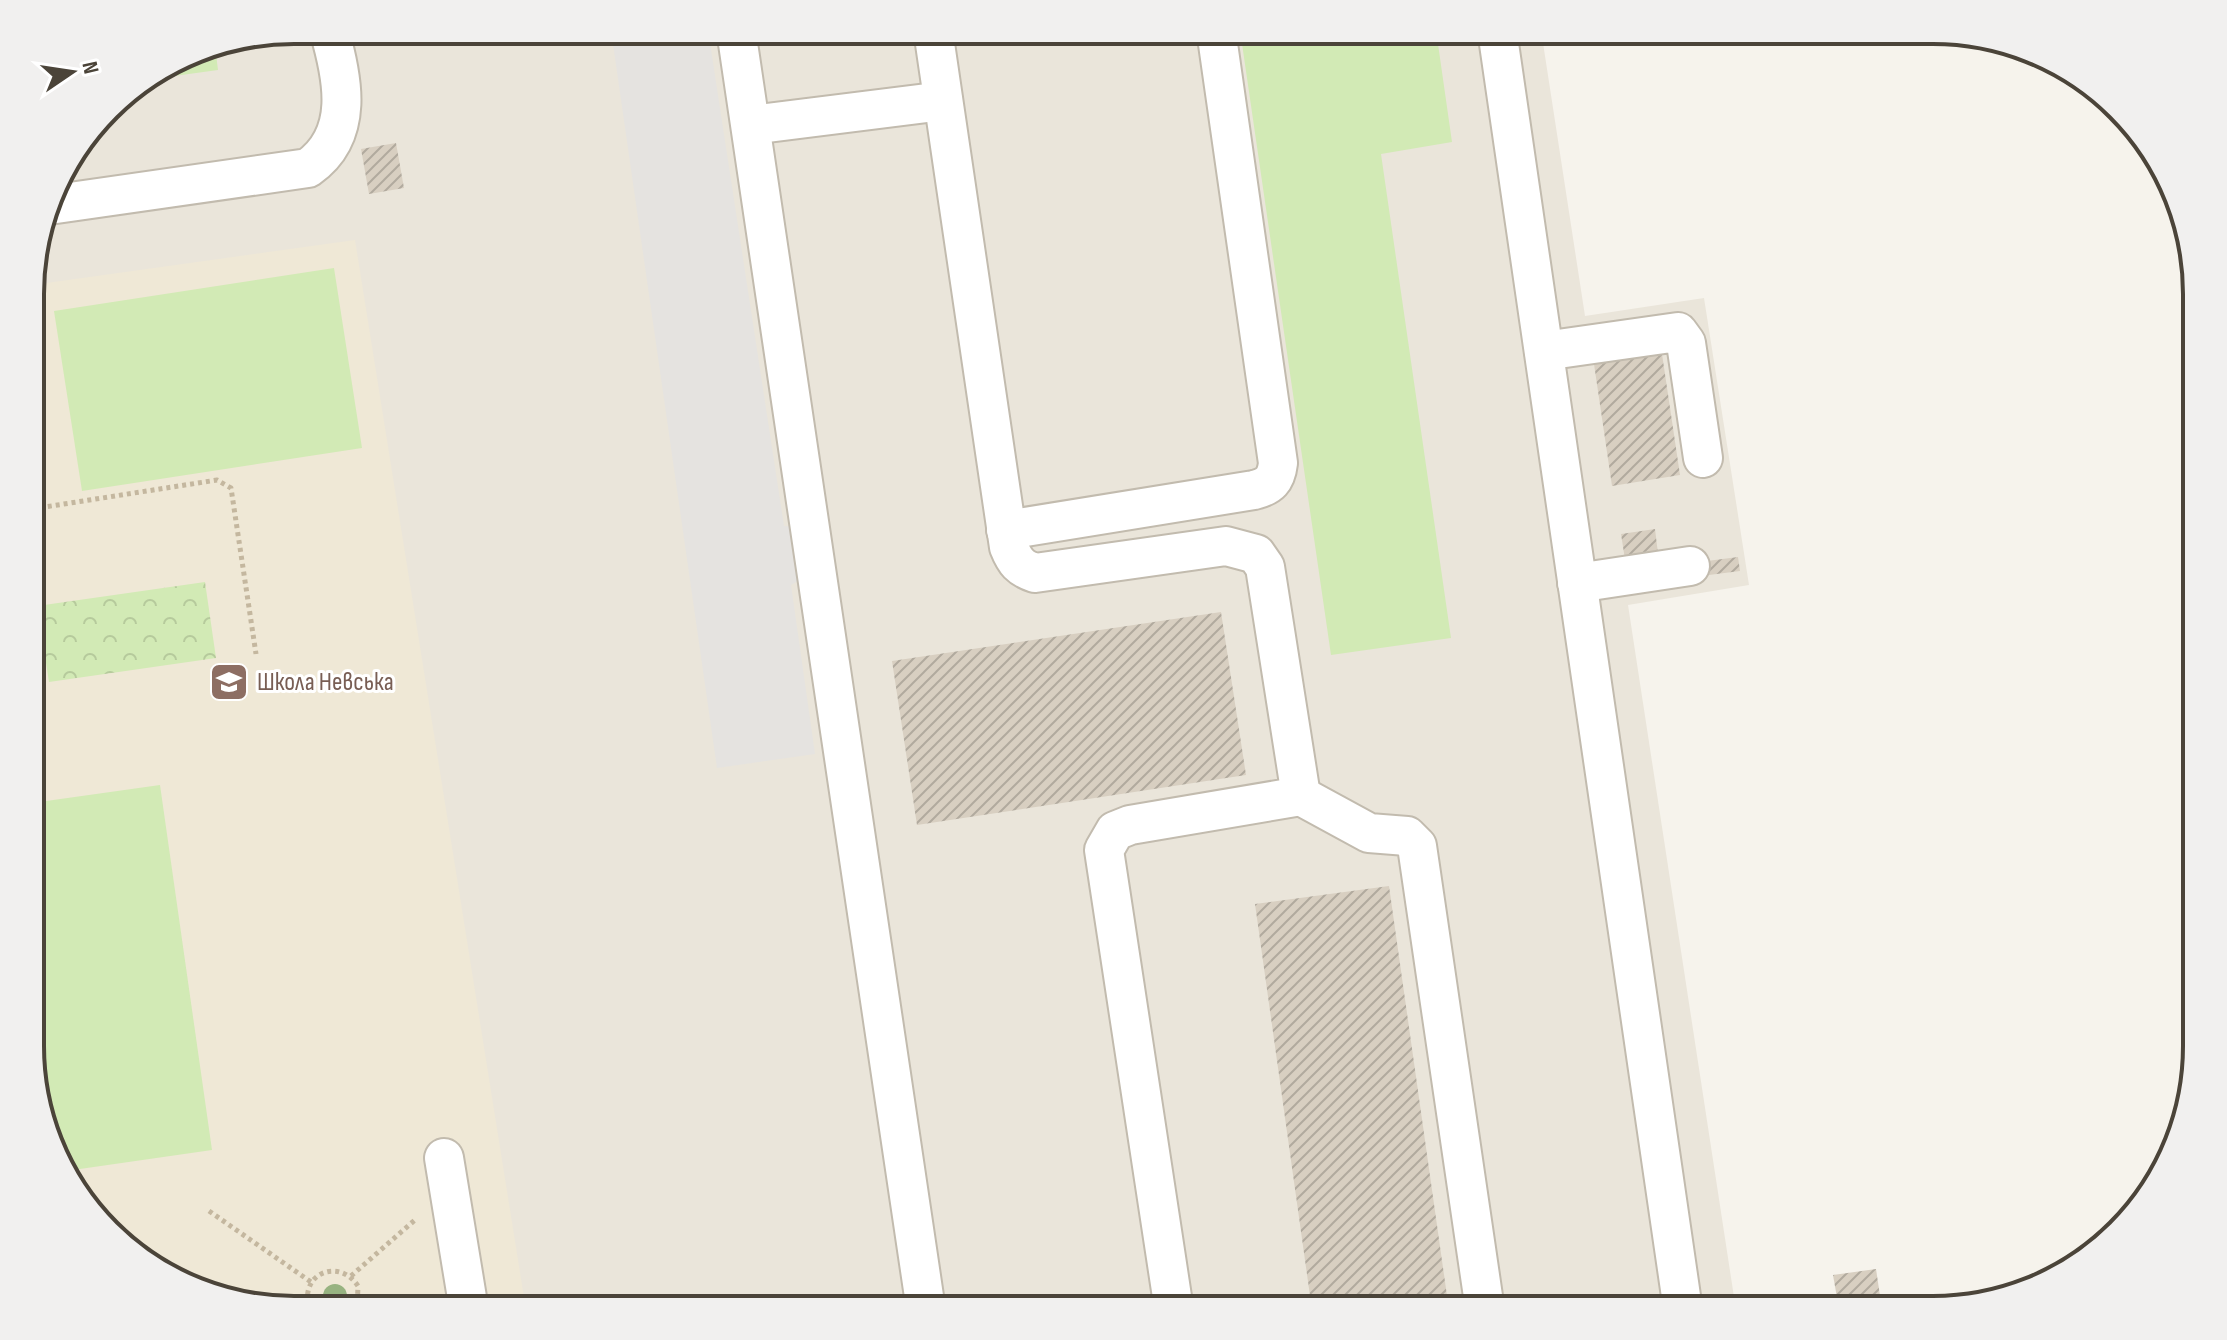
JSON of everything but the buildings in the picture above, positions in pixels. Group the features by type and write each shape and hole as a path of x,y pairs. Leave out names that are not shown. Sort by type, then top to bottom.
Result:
{"lane":[{"path":"61,203 308,168 323,158 337,134 344,103 332,44"},
{"path":"738,44 924,1296"},
{"path":"935,44 1006,530 1014,561 1022,569 1035,573 1226,546 1256,554 1265,567 1301,796"},
{"path":"1006,530 1254,490 1266,487 1276,477 1278,463 1218,44"},
{"path":"1499,44 1681,1295"},
{"path":"751,125 943,101"},
{"path":"1544,351 1678,332 1686,343 1703,458"},
{"path":"1577,583 1690,566"},
{"path":"1172,1295 1104,850 1115,831 1130,825 1301,796 1352,826 1383,837 1407,836 1417,846 1483,1295"},
{"path":"447,1174 467,1296"}],"path":[{"path":"44,507 217,480 231,488 256,654"},
{"path":"351,1276 447,1174"},
{"path":"209,1211 311,1282"},
{"path":"306,1296 311,1282 329,1270 351,1276 361,1296"}],"shaded area":[{"path":"294,44 1543,44 1585,316 1704,298 1749,585 1628,605 1734,1295 262,1294 199,1277 155,1254 129,1234 86,1185 57,1126 46,1078 44,1046 46,262 63,199 86,155 106,129 155,86 214,57 262,46"},
{"path":"613,44 710,44 784,526 797,527 801,579 791,585 815,754 717,768"},
{"name":"Школа Невська","path":"355,240 524,1296 294,1296 262,1294 230,1287 199,1277 169,1262 129,1234 86,1185 70,1156 57,1126 49,1094 44,1046 45,283"}],"green space":[{"path":"1242,44 1438,44 1452,142 1381,154 1451,638 1331,655"},
{"path":"216,56 218,70 173,76"},
{"path":"334,268 362,448 82,491 54,311"},
{"path":"205,582 216,658 49,682 44,650 44,605"},
{"path":"160,785 212,1150 77,1169 70,1156 57,1126 46,1078 44,801"}],"place":[{"name":"Школа Невська","path":"229,682"}]}
